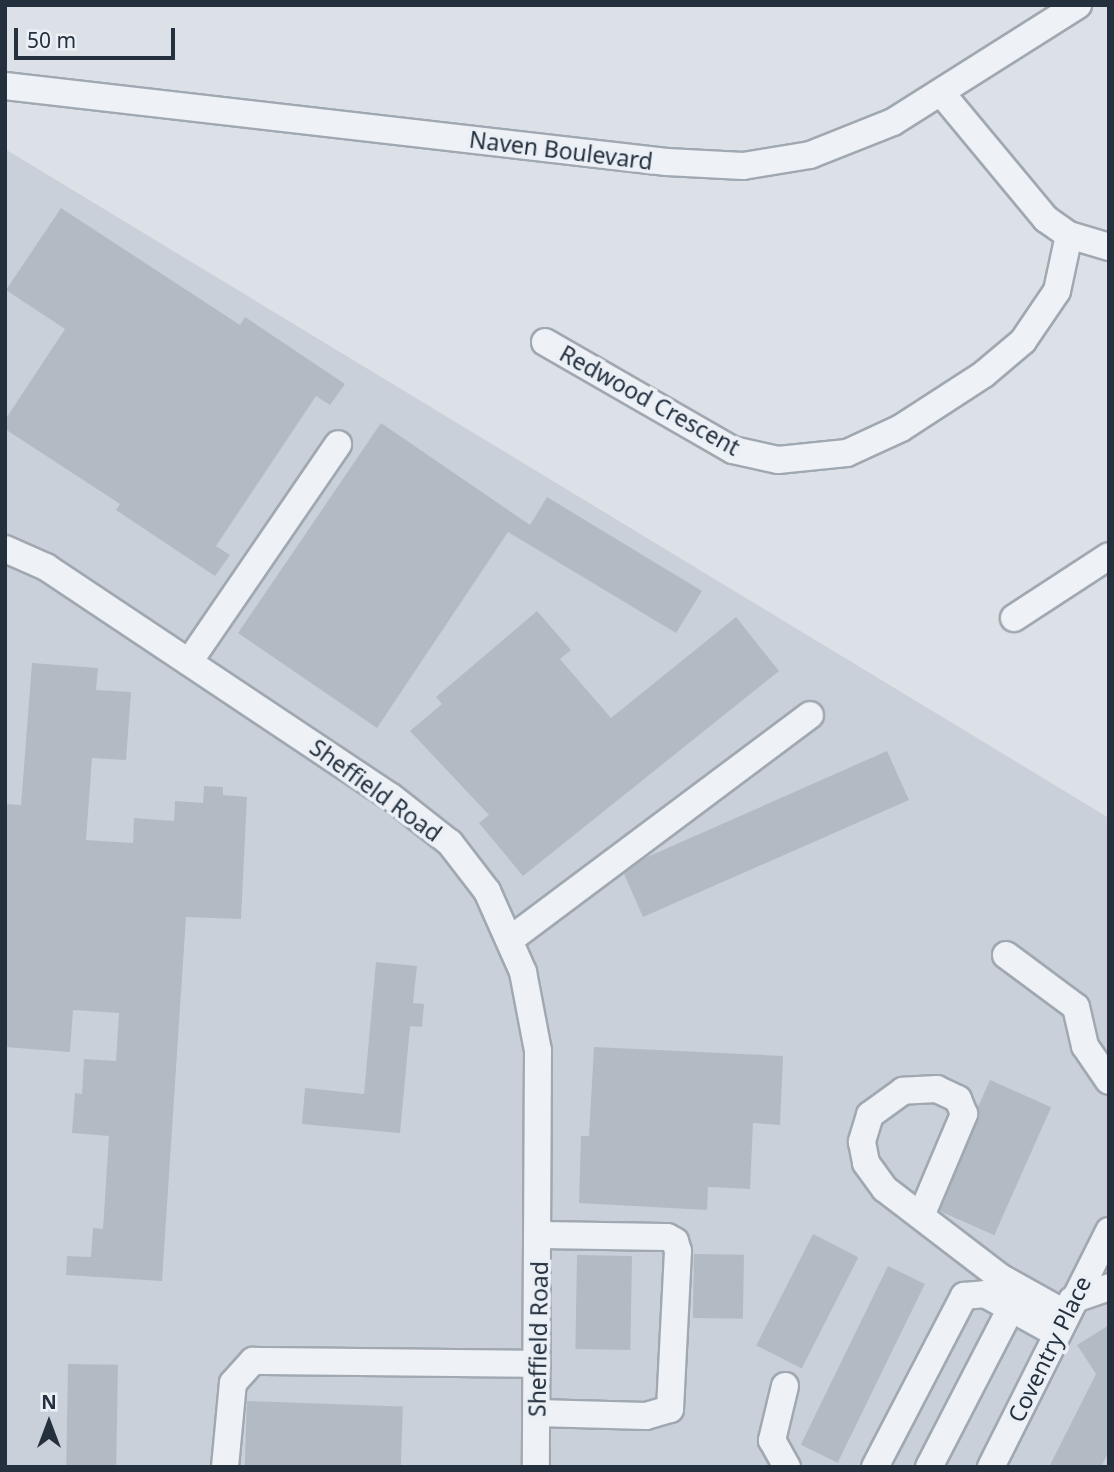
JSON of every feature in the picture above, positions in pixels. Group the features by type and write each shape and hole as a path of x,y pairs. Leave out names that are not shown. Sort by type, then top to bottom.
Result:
{"street":[{"name":"Naven Boulevard","path":"5,86 702,166 776,163 810,155 893,122 943,95 1079,5"},
{"path":"943,95 1023,196 1069,235 1109,247"},
{"name":"Redwood Crescent","path":"545,342 733,450 778,460 847,453 901,428 985,374 1023,341 1057,292 1069,235"},
{"path":"189,662 338,444"},
{"name":"Sheffield Road","path":"5,549 46,567 443,836 480,879 512,938 533,1007 538,1051 540,1235 536,1467"},
{"path":"1014,618 1109,556"},
{"path":"512,938 810,715"},
{"path":"1006,955 1076,1007 1085,1046 1109,1082"},
{"path":"921,1216 964,1114 958,1099 937,1089 888,1099 870,1115 862,1142 879,1182 921,1216 1031,1298 1065,1316"},
{"name":"Coventry Place","path":"991,1467 1109,1231"},
{"path":"537,1413 646,1416 670,1409 678,1251 675,1241 667,1237 540,1235"},
{"path":"875,1467 960,1299 979,1292 1011,1308 1065,1316 1109,1287"},
{"path":"929,1467 1011,1308"},
{"path":"225,1467 231,1390 240,1370 253,1361 537,1364"},
{"path":"785,1387 772,1440 787,1467"}],"shaded area":[{"path":"5,149 1109,818 1109,1467 5,1467"}],"building":[{"path":"61,208 240,325 245,317 345,384 330,405 316,396 216,546 230,555 215,576 116,510 120,504 5,429 5,420 65,329 6,290"},
{"path":"381,423 530,525 547,497 702,591 676,633 508,532 377,728 238,633"},
{"path":"537,611 571,650 560,659 611,718 736,617 779,671 523,876 479,823 489,815 410,731 442,704 436,697"},
{"path":"32,663 98,668 96,690 131,692 126,760 92,758 86,840 133,843 134,818 174,821 175,801 203,803 204,786 223,787 223,795 247,797 241,919 186,917 162,1281 66,1275 67,1256 91,1257 93,1228 103,1229 109,1136 72,1133 75,1093 82,1094 84,1059 116,1061 119,1013 73,1010 70,1052 5,1047 5,804 21,805"},
{"path":"887,751 909,800 643,917 624,874 645,858"},
{"path":"376,962 417,966 413,1003 424,1004 422,1027 410,1026 400,1133 302,1124 305,1088 364,1094"},
{"path":"594,1047 783,1056 780,1125 753,1123 750,1189 708,1187 707,1210 579,1203 581,1136 589,1136"},
{"path":"990,1080 1051,1107 994,1235 933,1208"},
{"path":"813,1234 858,1257 802,1369 756,1345"},
{"path":"694,1254 744,1255 743,1319 693,1318"},
{"path":"577,1255 632,1256 630,1350 575,1349"},
{"path":"888,1266 925,1284 838,1463 801,1445"},
{"path":"1109,1325 1109,1451 1101,1467 1049,1467 1096,1374 1077,1345"},
{"path":"68,1364 118,1365 116,1467 66,1467"},
{"path":"247,1401 403,1406 401,1467 245,1467"}]}
